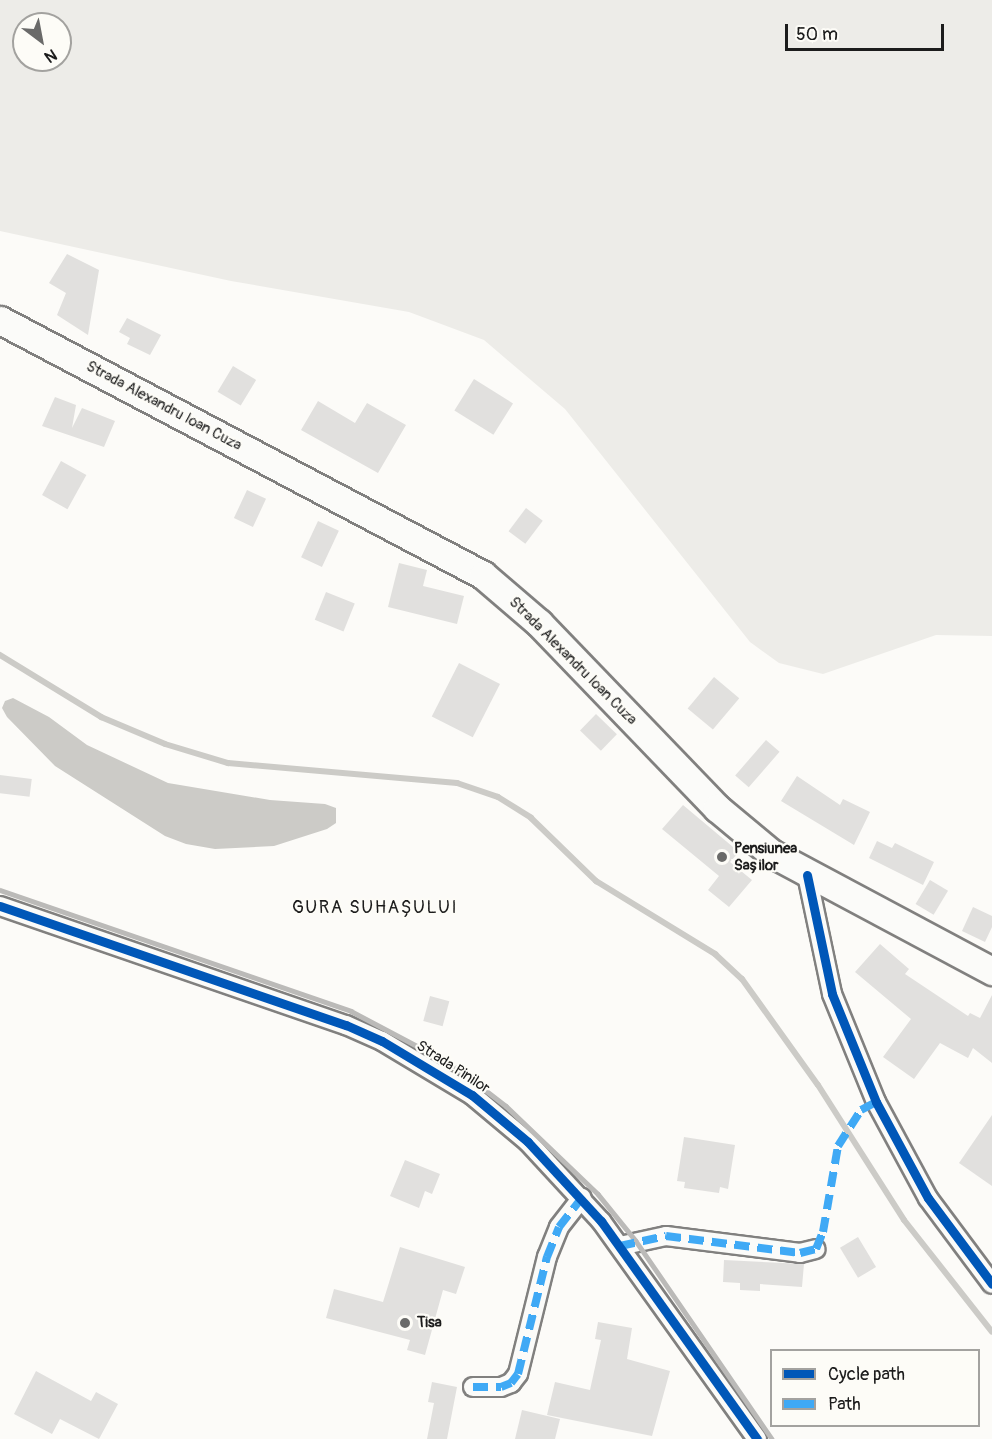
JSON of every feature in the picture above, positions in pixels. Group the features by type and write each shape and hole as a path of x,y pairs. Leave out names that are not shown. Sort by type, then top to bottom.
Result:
{"main road":[{"name":"Strada Alexandru Ioan Cuza","path":"0,320 483,575 539,623 717,808 771,854 992,971"}],"street":[{"path":"807,875 832,994 876,1102 928,1198 992,1284"},
{"name":"Strada Pinilor","path":"0,906 382,1041 472,1095 528,1142 582,1198 620,1246 757,1439"},
{"path":"474,1387 501,1387 511,1383 518,1374 547,1257 559,1227 582,1198"},
{"path":"620,1246 666,1236 800,1253 816,1249"}],"shaded area":[{"path":"0,0 992,0 992,636 936,635 823,674 779,663 750,642 565,409 484,340 409,312 231,281 0,231"},
{"path":"13,698 49,717 87,745 168,783 270,800 325,804 336,808 336,823 327,829 274,846 215,849 186,844 165,836 55,766 7,717 2,708 5,701"}],"building":[{"path":"67,254 99,270 88,335 57,315 66,293 49,283"},
{"path":"127,318 161,335 150,355 127,344 130,338 119,332"},
{"path":"233,366 256,380 241,406 218,392"},
{"path":"474,379 513,403 493,435 454,410"},
{"path":"55,397 76,405 72,428 82,408 115,421 104,447 42,426"},
{"path":"318,401 355,423 367,403 406,425 378,473 301,430"},
{"path":"61,461 86,475 67,509 42,495"},
{"path":"247,490 266,499 253,527 234,518"},
{"path":"526,508 543,521 525,544 509,531"},
{"path":"318,521 339,531 322,567 301,557"},
{"path":"399,563 427,570 423,586 464,596 457,624 388,607"},
{"path":"326,592 355,604 344,631 315,620"},
{"path":"459,663 500,684 473,737 432,716"},
{"path":"714,677 739,698 713,730 688,708"},
{"path":"596,714 617,734 601,751 580,731"},
{"path":"766,740 780,752 749,787 735,775"},
{"path":"0,775 32,779 30,797 0,793"},
{"path":"797,776 840,805 843,799 870,812 854,845 781,801"},
{"path":"683,805 739,852 730,862 752,880 729,907 708,890 719,876 662,829"},
{"path":"877,841 892,848 895,843 934,862 923,885 869,858"},
{"path":"930,880 948,891 934,915 916,904"},
{"path":"973,907 992,916 992,927 985,942 962,931"},
{"path":"880,944 909,969 905,974 968,1016 970,1013 980,1018 992,995 992,1063 973,1048 968,1058 940,1043 914,1079 883,1057 911,1019 855,972"},
{"path":"430,996 449,1001 443,1026 423,1021"},
{"path":"992,1115 992,1186 959,1163"},
{"path":"684,1137 735,1145 728,1189 720,1187 719,1193 684,1188 685,1182 677,1181"},
{"path":"405,1160 440,1174 432,1194 425,1191 419,1208 390,1196"},
{"path":"858,1237 876,1267 858,1278 840,1248"},
{"path":"400,1247 465,1267 456,1294 443,1290 425,1355 407,1350 410,1340 326,1318 334,1289 383,1302"},
{"path":"724,1260 804,1264 802,1287 760,1284 760,1291 740,1290 740,1283 723,1282"},
{"path":"598,1322 632,1328 627,1359 670,1371 652,1436 547,1415 555,1382 590,1390 601,1340 595,1339"},
{"path":"36,1371 91,1401 96,1392 118,1404 99,1439 60,1419 52,1434 14,1414"},
{"path":"432,1382 457,1387 447,1439 427,1439 434,1403 428,1402"},
{"path":"522,1410 560,1419 555,1439 515,1439"}],"waterway":[{"path":"0,655 101,717 165,744 228,763 457,783 498,797 531,818 596,881 715,954 742,979 818,1085 904,1220 992,1332"}],"railway":[{"path":"0,890 351,1011 453,1065 506,1106 598,1194 636,1241 772,1439"}],"marked path":[{"path":"620,1246 666,1236 800,1253 816,1249 823,1232 838,1146 861,1110 876,1102"},
{"path":"473,1387 501,1387 511,1383 518,1374 547,1257 559,1227 582,1198"}],"cycle path":[{"path":"807,875 832,994 876,1102 928,1198 992,1284"},
{"path":"0,906 346,1025 382,1041 472,1095 528,1142 601,1221 757,1439"}],"place":[{"name":"Pensiunea Sașilor","path":"722,857"},
{"name":"Tisa","path":"405,1323"}],"district":[{"name":"GURA SUHAȘULUI","path":"375,908"}]}
